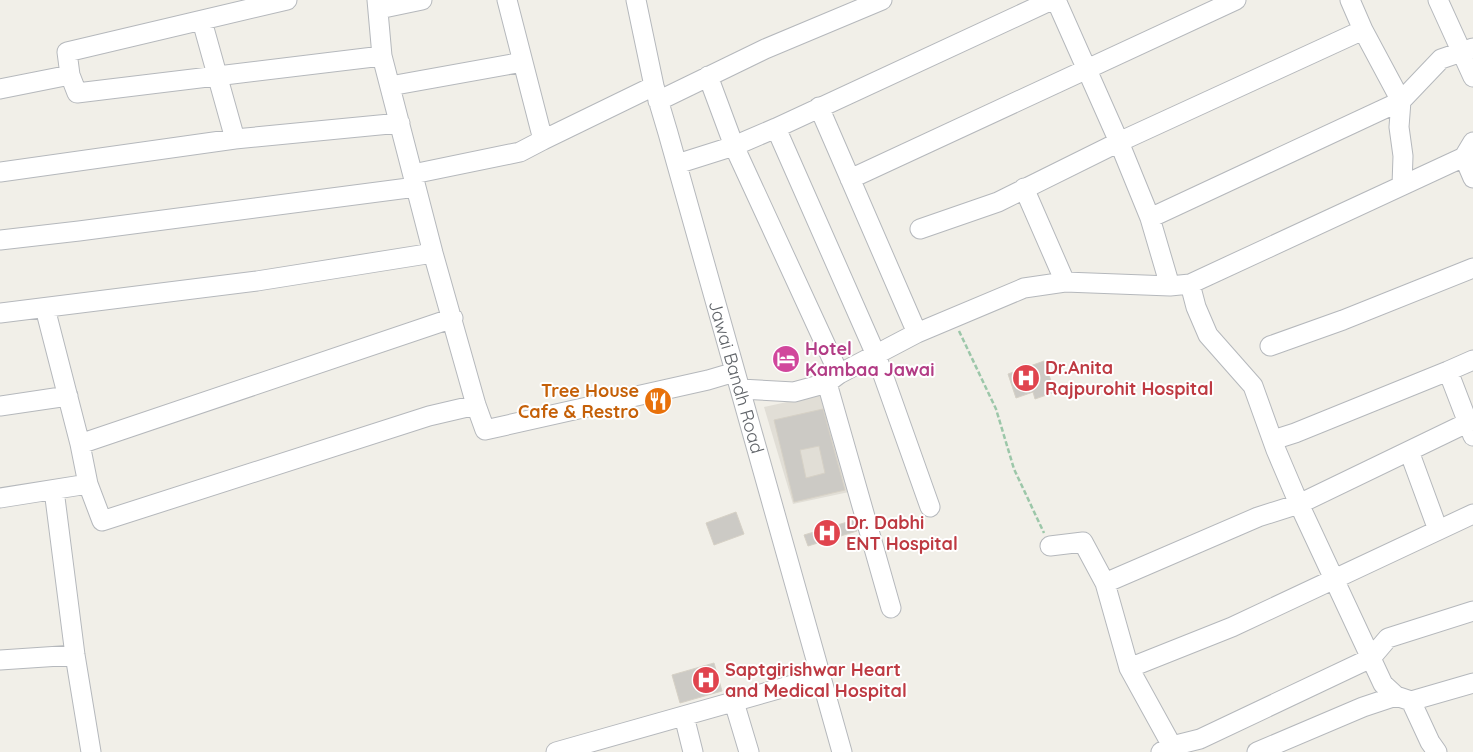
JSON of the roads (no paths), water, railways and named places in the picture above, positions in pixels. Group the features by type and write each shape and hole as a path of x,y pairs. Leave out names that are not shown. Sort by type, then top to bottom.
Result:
{"street":[{"path":"422,0 378,5 382,56 433,253 453,318 476,405 485,430 708,380 737,381 794,392 833,378 917,333 1024,288 1065,282 1170,286 1190,284 1402,186 1469,149 1473,178"},
{"path":"507,0 543,140"},
{"name":"Jawai Bandh Road","path":"636,0 656,94 842,752"},
{"path":"0,240 79,232 414,180 520,152 543,140 656,94 708,76 855,5 882,0"},
{"path":"677,164 734,146 776,128 1052,0"},
{"path":"1056,0 1119,142 1150,218 1170,286"},
{"path":"850,178 1236,0"},
{"path":"1350,0 1363,30 1401,101 1399,128 1402,156 1402,186"},
{"path":"1438,0 1467,49 1473,78"},
{"path":"281,1 67,52 70,75 77,93 382,56"},
{"path":"202,21 236,139"},
{"path":"920,230 998,202 1119,142 1363,30"},
{"path":"1150,218 1401,101 1441,59 1467,49"},
{"path":"390,86 523,62"},
{"path":"0,89 70,75"},
{"path":"708,76 734,146 833,378 890,608"},
{"path":"819,108 917,333"},
{"path":"0,172 236,139 400,123"},
{"path":"776,128 876,355 930,507"},
{"path":"1024,188 1065,282"},
{"path":"0,313 257,280 433,253"},
{"path":"1270,346 1343,320 1473,268"},
{"path":"1190,284 1196,307 1208,336 1253,386 1299,504 1383,684 1404,699 1437,752"},
{"path":"45,308 80,444 88,484 102,521 429,416 476,405"},
{"path":"80,444 453,318"},
{"path":"1273,440 1296,433 1473,360"},
{"path":"1106,583 1258,517 1299,504 1409,451 1471,426 1448,371"},
{"path":"0,406 68,396"},
{"path":"1409,451 1438,530"},
{"path":"0,498 88,484"},
{"path":"54,490 74,655 91,752"},
{"path":"1128,668 1232,627 1473,514"},
{"path":"1050,546 1083,542 1106,583 1128,668 1166,749 1204,745 1371,658 1388,638 1473,611"},
{"path":"0,660 74,655"},
{"path":"556,752 821,677"},
{"path":"1257,752 1363,707 1473,683"},
{"path":"734,702 749,752"},
{"path":"684,716 693,752"}],"place":[{"name":"Hotel Kambaa Jawai","path":"786,359"},
{"name":"Dr.Anita Rajpurohit Hospital","path":"1026,378"},
{"name":"Tree House Cafe & Restro","path":"658,401"},
{"name":"Dr. Dabhi ENT Hospital","path":"827,533"},
{"name":"Saptgirishwar Heart and Medical Hospital","path":"706,680"}]}
